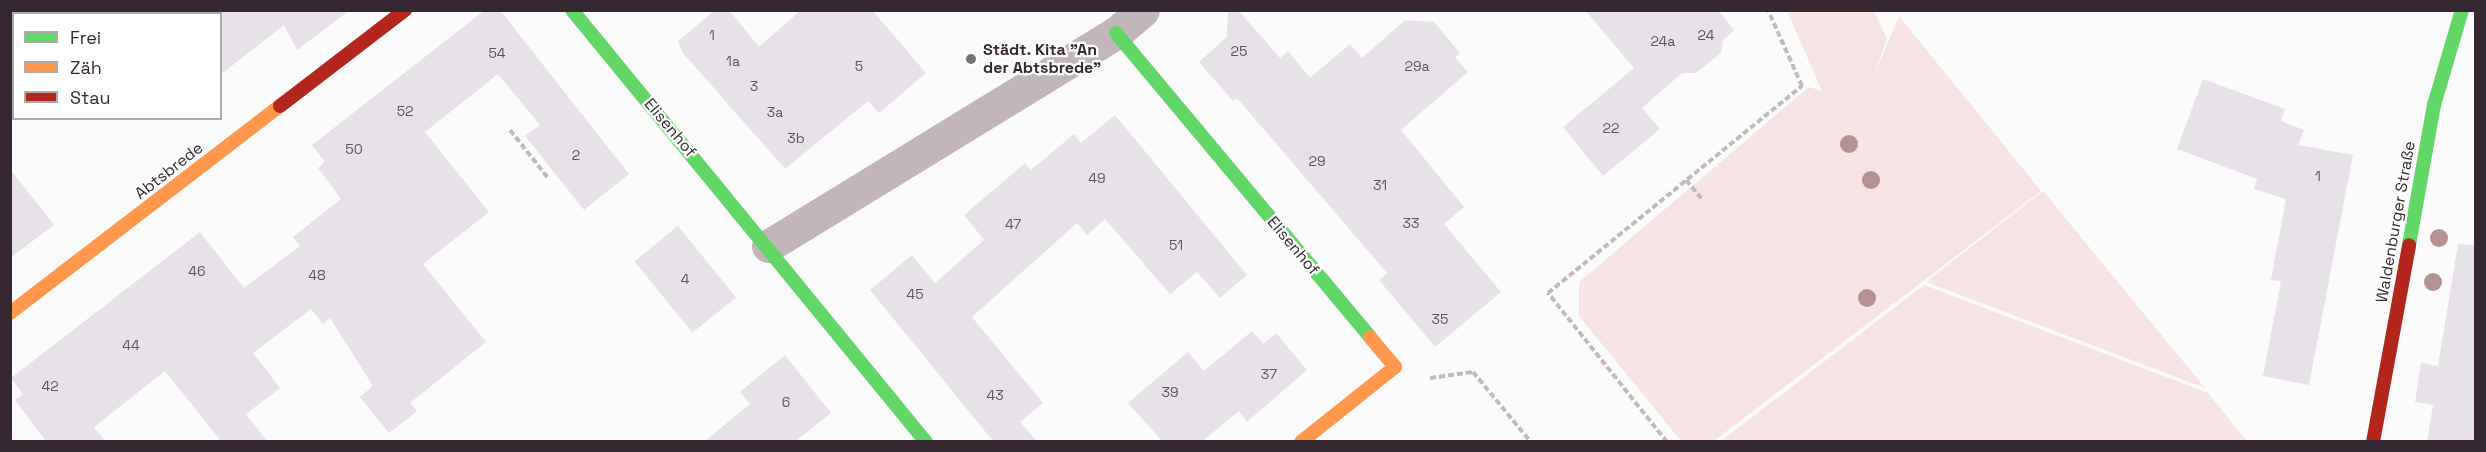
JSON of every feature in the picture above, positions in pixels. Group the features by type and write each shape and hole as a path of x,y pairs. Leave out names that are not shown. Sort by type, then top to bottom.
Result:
{"street":[{"name":"Abtsbrede","path":"10,313 405,10"},
{"name":"Elisenhof","path":"572,10 926,441"},
{"path":"768,246 1116,33 1143,10"},
{"name":"Waldenburger Straße","path":"2373,441 2434,105 2462,10"},
{"name":"Elisenhof","path":"1116,33 1395,367"},
{"path":"1301,441 1395,367"}],"path":[{"path":"1667,441 1548,293 1802,86 1768,10"},
{"path":"510,130 548,178"},
{"path":"1686,180 1703,200"},
{"path":"1395,367 1431,378 1473,372 1531,441"}],"shaded area":[{"path":"1787,11 1874,11 1887,39 1871,83 1899,16 2041,191 1714,441 1681,441 1579,316 1579,282 1809,87 1822,91"},
{"path":"2043,191 2205,388 1926,282"},
{"path":"1924,285 2208,393 2247,441 1721,441"}],"building":[{"path":"220,10 350,10 297,50 284,25 222,73 222,12"},
{"path":"485,10 500,10 629,174 584,210 525,136 540,125 498,74 425,132 489,212 423,264 486,342 410,403 417,411 389,433 360,397 373,386 330,318 323,324 311,309 253,353 280,388 246,414 267,441 221,441 165,371 94,427 105,441 46,441 15,400 23,394 11,378 200,232 244,288 300,246 293,237 341,199 318,168 325,162 312,145"},
{"path":"715,10 729,10 759,47 801,10 872,10 926,73 879,113 868,101 785,169 683,53 678,41"},
{"path":"1228,10 1238,10 1280,58 1288,51 1310,78 1350,44 1362,58 1405,20 1434,22 1460,53 1455,57 1468,72 1401,130 1464,207 1444,224 1501,292 1435,347 1379,280 1387,273 1237,98 1233,101 1199,62 1227,37"},
{"path":"1585,10 1718,10 1734,30 1723,40 1721,53 1696,73 1682,73 1642,108 1660,129 1603,176 1563,127 1634,68"},
{"path":"2203,79 2285,109 2281,121 2304,130 2298,145 2353,155 2309,385 2263,376 2281,281 2271,280 2286,199 2254,189 2257,179 2177,149"},
{"path":"1115,115 1247,275 1220,298 1197,272 1170,294 1105,219 1087,235 1077,223 972,317 1043,403 1020,422 1037,441 993,441 870,290 912,255 935,283 984,240 964,215 1025,163 1031,170 1074,134 1081,143"},
{"path":"10,169 54,225 10,258"},
{"path":"678,226 736,297 692,333 634,261"},
{"path":"2458,244 2475,245 2475,441 2427,441 2433,405 2415,402 2421,363 2438,366"},
{"path":"1252,331 1263,344 1276,333 1307,370 1247,422 1239,411 1203,441 1162,441 1128,403 1188,352 1204,371"},
{"path":"785,355 831,413 796,441 705,441 750,404 740,392"}],"traffic: fast":[{"path":"572,10 926,442"},
{"path":"2409,245 2434,105 2462,10"},
{"path":"1116,33 1370,337"}],"traffic: slow":[{"path":"10,313 280,106"},
{"path":"1301,442 1395,367 1370,337"}],"traffic: jam":[{"path":"280,106 405,10"},
{"path":"2373,442 2409,245"}],"place":[{"name":"Städt. Kita \"An der Abtsbrede\"","path":"971,59"}]}
